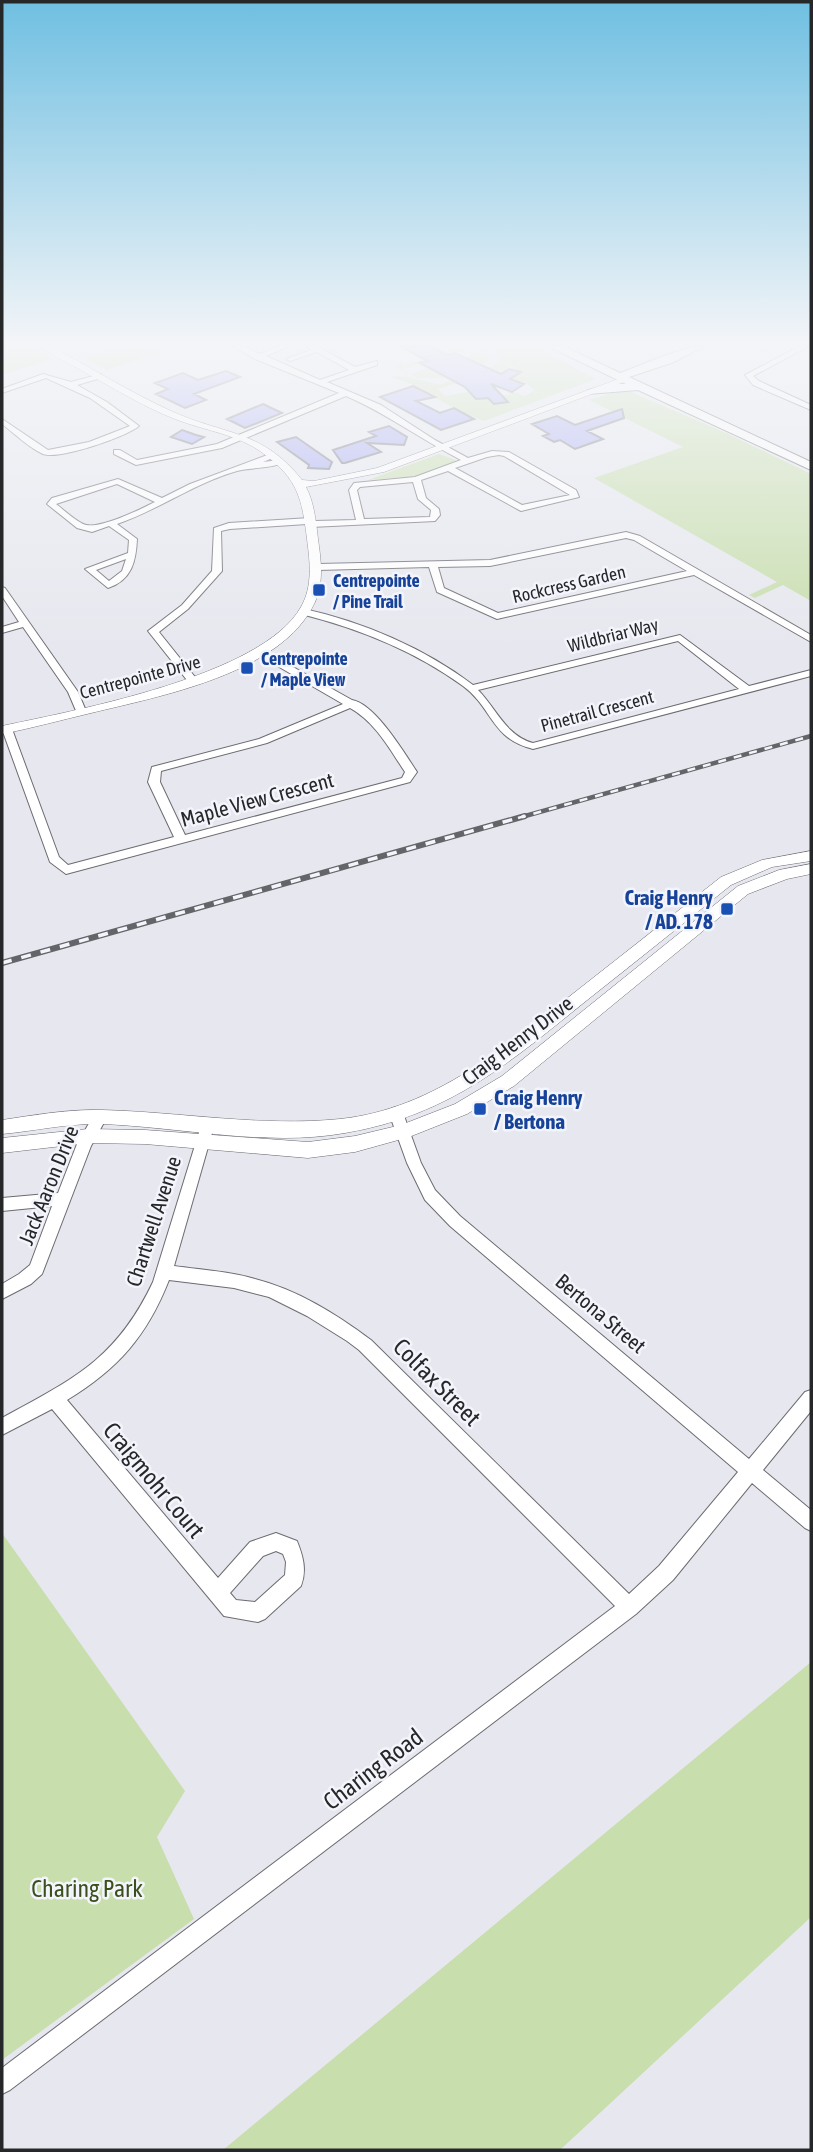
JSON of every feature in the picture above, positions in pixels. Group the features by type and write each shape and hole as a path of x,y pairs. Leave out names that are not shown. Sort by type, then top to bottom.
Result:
{"main road":[{"path":"769,446 811,466"},
{"path":"791,446 811,457"}],"street":[{"path":"38,446 52,453 77,446"},
{"path":"117,452 132,463 144,463 215,446"},
{"name":"Centrepointe Drive","path":"4,729 194,682 239,663 291,627 304,612 313,590 317,567 305,489 276,459 254,446"},
{"path":"300,483 314,484 363,475 433,446"},
{"path":"440,446 469,461"},
{"path":"361,523 354,487 364,483 416,480 449,468 492,453 506,453 573,492 575,496 521,508 449,468"},
{"path":"161,500 118,481 55,500 51,504 85,528 92,529 112,524 161,500 235,470 276,459"},
{"path":"194,682 153,631 185,607 217,571 217,530 229,526 432,519 436,515 435,509 422,499 416,480"},
{"path":"112,524 133,539 133,554"},
{"path":"317,567 502,561 626,535 637,538 811,639"},
{"name":"Rockcress Garden","path":"433,565 440,590 497,616 694,572"},
{"path":"2,590 23,624 73,692 81,711"},
{"name":"Pinetrail Crescent","path":"304,612 337,618 377,634 472,688 511,737 518,743 533,746 811,673"},
{"path":"2,630 23,624"},
{"name":"Wildbriar Way","path":"472,688 680,638 747,690"},
{"name":"Maple View Crescent","path":"4,729 54,859 65,870 406,780 411,772 369,714 259,651"},
{"path":"181,839 154,782 156,769 263,741 353,703"},
{"name":"Craig Henry Drive","path":"2,1127 100,1117 208,1125 318,1128 344,1126 396,1113 446,1094 492,1067 726,881 749,868 791,857 811,856"},
{"name":"Craig Henry Drive","path":"2,1146 88,1136 145,1137 308,1150 355,1144 403,1132 461,1109 508,1081 743,890 784,874 811,869"},
{"name":"Bertona Street","path":"396,1113 430,1195 455,1221 811,1522"},
{"name":"Jack Aaron Drive","path":"2,1292 25,1279 36,1269 88,1136 100,1117"},
{"name":"Chartwell Avenue","path":"2,1427 54,1398 111,1359 147,1312 164,1272 208,1125"},
{"path":"2,1204 64,1199"},
{"name":"Colfax Street","path":"164,1272 254,1286 284,1296 338,1325 365,1345 629,1607"},
{"name":"Craigmohr Court","path":"54,1398 217,1593"},
{"name":"Charing Road","path":"2,2082 629,1607 666,1573 811,1398"}],"green space":[{"path":"754,446 811,474 811,601 783,585 755,598 749,595 777,582 594,478 683,447"},
{"path":"439,454 456,460 420,476 368,480"},
{"name":"Charing Park","path":"2,1533 185,1791 157,1837 194,1919 2,2060"},
{"path":"811,1662 811,1917 560,2150 223,2150"}],"building":[{"path":"283,446 310,446 332,462 329,469 308,468 309,465"},
{"path":"344,446 372,446 381,452 342,463 333,450"}],"railway":[{"path":"518,818 811,736"},
{"path":"2,963 525,816"}],"place":[{"name":"Centrepointe / Pine Trail","path":"319,590"},
{"name":"Centrepointe / Maple View","path":"247,668"},
{"name":"Craig Henry / AD. 178","path":"727,909"},
{"name":"Craig Henry / Bertona","path":"480,1109"}]}
